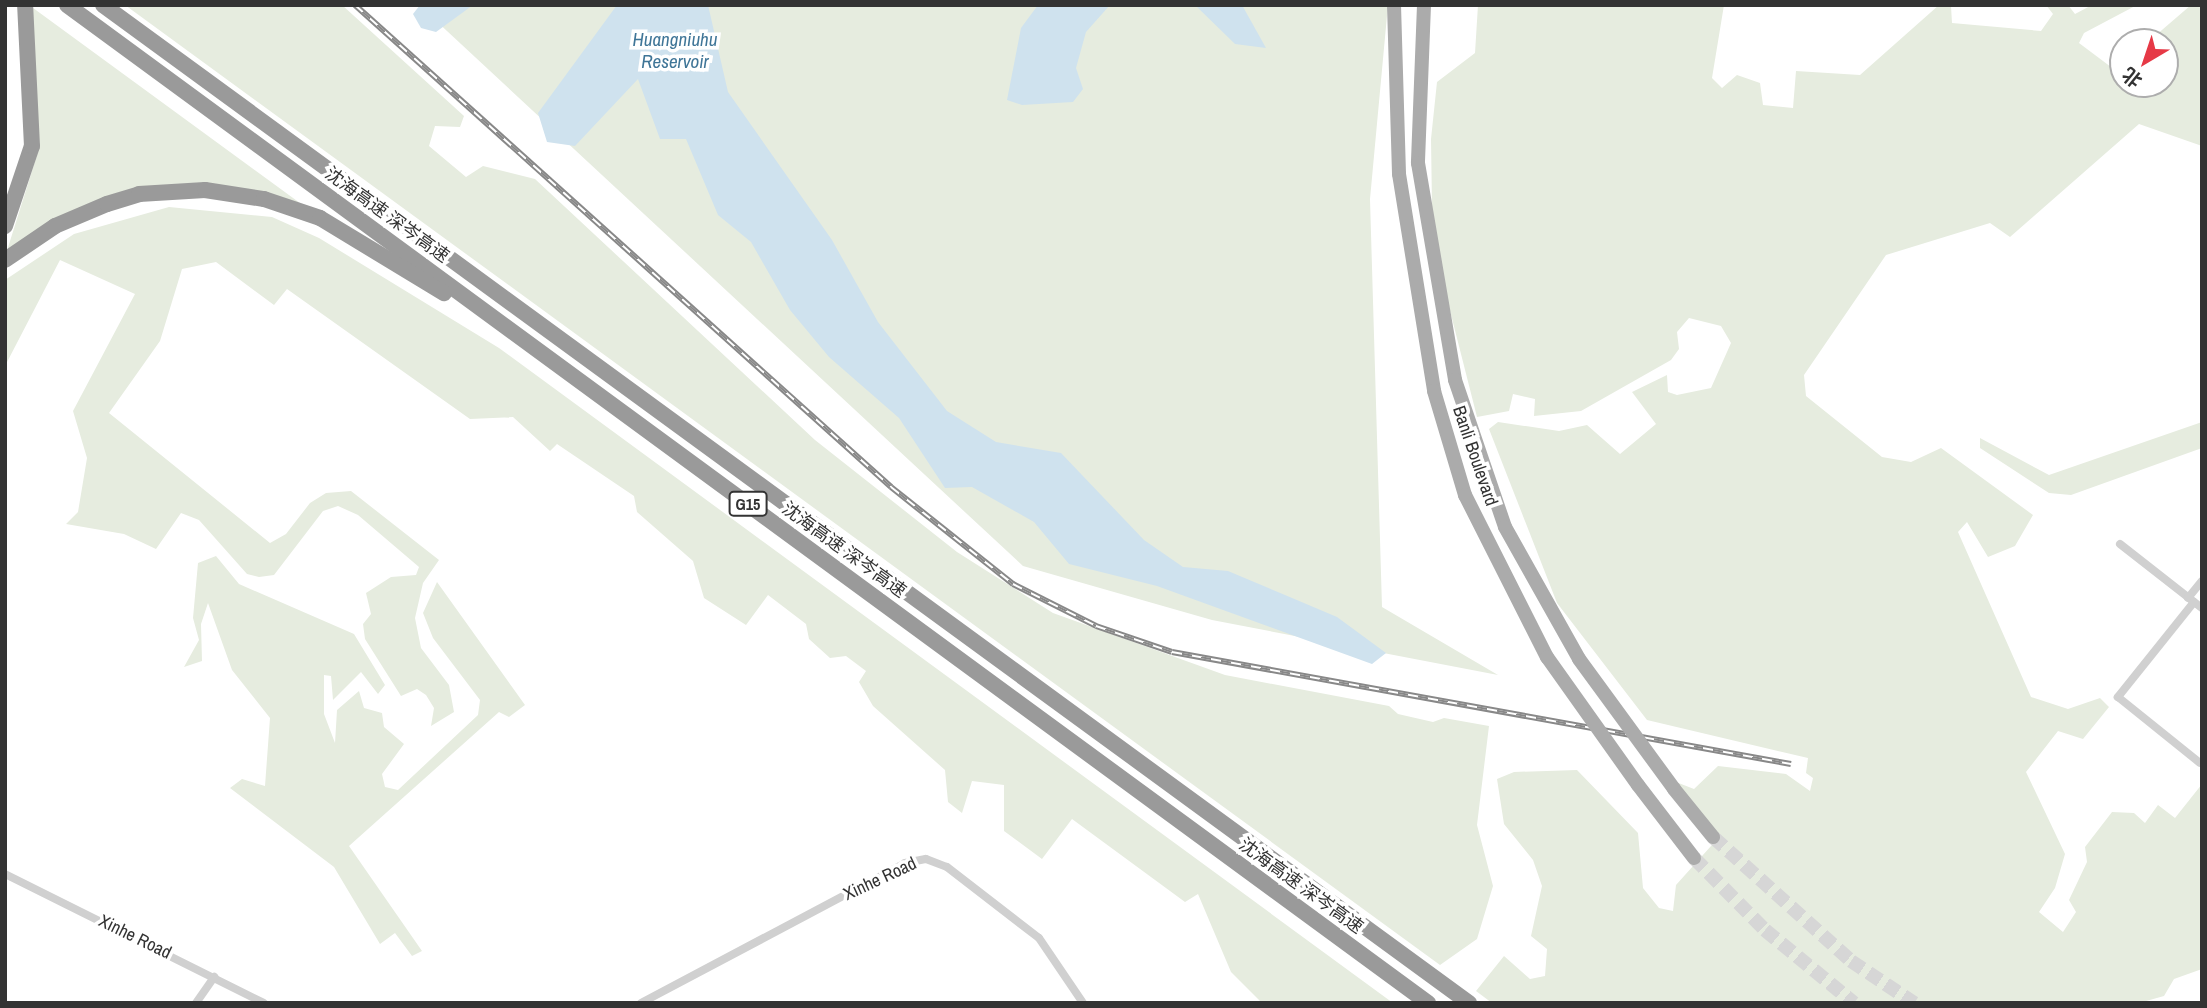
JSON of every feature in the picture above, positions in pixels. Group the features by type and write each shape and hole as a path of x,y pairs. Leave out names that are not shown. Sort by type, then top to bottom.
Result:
{"highway":[{"path":"5,226 32,146 24,46 15,5"},
{"path":"5,205 24,135 25,5"},
{"name":"沈海高速 深岑高速","path":"67,5 1428,1003"},
{"name":"G15","path":"103,5 187,67"},
{"path":"112,5 187,67"},
{"name":"沈海高速 深岑高速","path":"187,67 1469,1003"},
{"path":"5,260 64,222 139,194 205,190 264,199 320,218 372,247 626,414"}],"main road":[{"name":"Banli Boulevard","path":"1395,5 1399,174 1434,391 1465,495 1547,657 1638,785 1694,858"},
{"name":"Banli Boulevard","path":"1424,5 1418,163 1455,380 1505,527 1578,659 1713,837"}],"street":[{"path":"2120,544 2202,608"},
{"path":"2200,763 2118,697 2191,600 2202,581"},
{"name":"Xinhe Road","path":"641,1003 905,863 926,859 947,867 1039,938 1083,1003"},
{"name":"Xinhe Road","path":"5,874 264,1003"},
{"path":"196,1003 214,977"}],"shaded area":[{"path":"27,5 304,206 149,188 5,257 37,155"},
{"path":"125,5 342,5 464,116 460,127 435,126 429,146 466,177 483,166 535,179 815,440 957,552 1053,613 1225,675 1389,706 1398,714 1433,722 1444,718 1489,726 1477,825 1493,886 1477,939 1440,965"},
{"path":"419,5 1388,5 1370,199 1382,607 1498,675 1212,620 1023,566"},
{"path":"1478,5 1724,5 1712,78 1722,88 1737,75 1760,83 1763,105 1793,108 1796,71 1860,75 1939,5 1951,6 1952,23 2041,31 2053,14 2046,5 2068,5 2075,14 2092,5 2137,5 2084,33 2079,43 2109,66 2109,98 2179,98 2179,28 2164,28 2191,5 2202,5 2202,146 2139,124 2010,237 1990,223 1886,255 1804,375 1806,396 1882,457 1911,462 1941,448 2033,515 2015,546 1988,557 1967,522 1958,532 2031,697 2068,709 2100,698 2109,707 2083,739 2058,731 2026,772 2065,854 2055,888 2039,912 2063,932 2076,912 2069,900 2087,862 2085,847 2112,812 2134,813 2145,823 2158,805 2175,818 2202,784 2202,969 2174,979 2164,996 2139,1003 1492,1003 1476,991 1504,956 1530,979 1545,976 1547,949 1531,936 1542,886 1533,860 1504,824 1497,779 1514,772 1577,770 1638,833 1643,888 1659,908 1673,911 1676,885 1720,836 1670,790 1676,782 1694,789 1718,766 1786,774 1810,791 1813,778 1806,773 1808,758 1647,720 1557,603 1489,429 1498,422 1559,431 1587,425 1620,454 1656,424 1632,392 1667,375 1668,392 1677,395 1711,388 1731,343 1721,326 1689,318 1677,332 1679,349 1671,360 1581,411 1534,416 1535,399 1513,394 1509,411 1477,417 1445,291 1432,207 1431,139 1437,82 1475,53"},
{"path":"169,207 272,217 319,238 499,348 1393,1003 1262,1003 1231,972 1198,894 1185,902 1072,819 1042,859 1004,831 1004,785 972,781 962,813 948,802 945,770 873,706 859,682 866,671 846,656 830,658 809,639 806,624 768,595 746,625 704,598 693,561 637,512 634,496 557,444 550,451 513,417 470,419 287,289 274,305 216,262 182,269 160,341 109,413 270,543 286,534 310,503 326,493 351,491 439,560 423,583 415,618 421,648 449,685 454,712 431,726 434,708 426,695 417,689 401,696 365,639 363,624 371,614 366,593 391,577 416,575 419,567 358,515 338,506 323,511 274,575 259,577 247,574 199,520 181,513 156,549 124,534 66,524 78,512 87,458 73,411 135,294 60,260 5,366 5,280 74,234"},
{"path":"2202,422 2202,448 2071,495 2049,493 1980,448 1980,438 2049,475"},
{"path":"216,556 239,584 354,634 385,685 378,694 361,672 333,700 331,676 324,675 324,714 335,743 337,710 359,691 364,708 382,713 384,727 404,744 382,774 385,787 398,790 478,715 480,700 433,638 423,613 437,582 525,705 509,717 499,712 349,846 422,951 412,956 395,933 380,944 334,867 230,788 242,779 265,786 270,718 232,670 208,603 201,624 202,661 184,667 199,640 193,618 198,563"}],"water":[{"path":"420,5 473,5 436,32 421,28 413,14"},
{"name":"Huangniuhu Reservoir","path":"617,5 708,5 728,92 832,240 878,322 947,411 996,442 1061,453 1144,540 1183,567 1228,571 1337,617 1386,653 1372,664 1157,586 1069,564 1034,522 972,487 945,488 899,418 829,357 790,310 751,242 718,215 686,139 660,139 638,79 575,146 547,142 538,113"},
{"path":"1038,5 1110,5 1086,32 1076,68 1083,89 1073,102 1022,105 1007,100 1021,28"},
{"path":"1195,5 1242,5 1266,48 1235,44"}],"tunnel":[{"path":"1713,837 1851,961 1914,1003"},
{"path":"1694,858 1765,930 1854,1003"}],"railway":[{"path":"355,5 891,487 1013,584 1096,626 1172,652 1791,764"}]}
